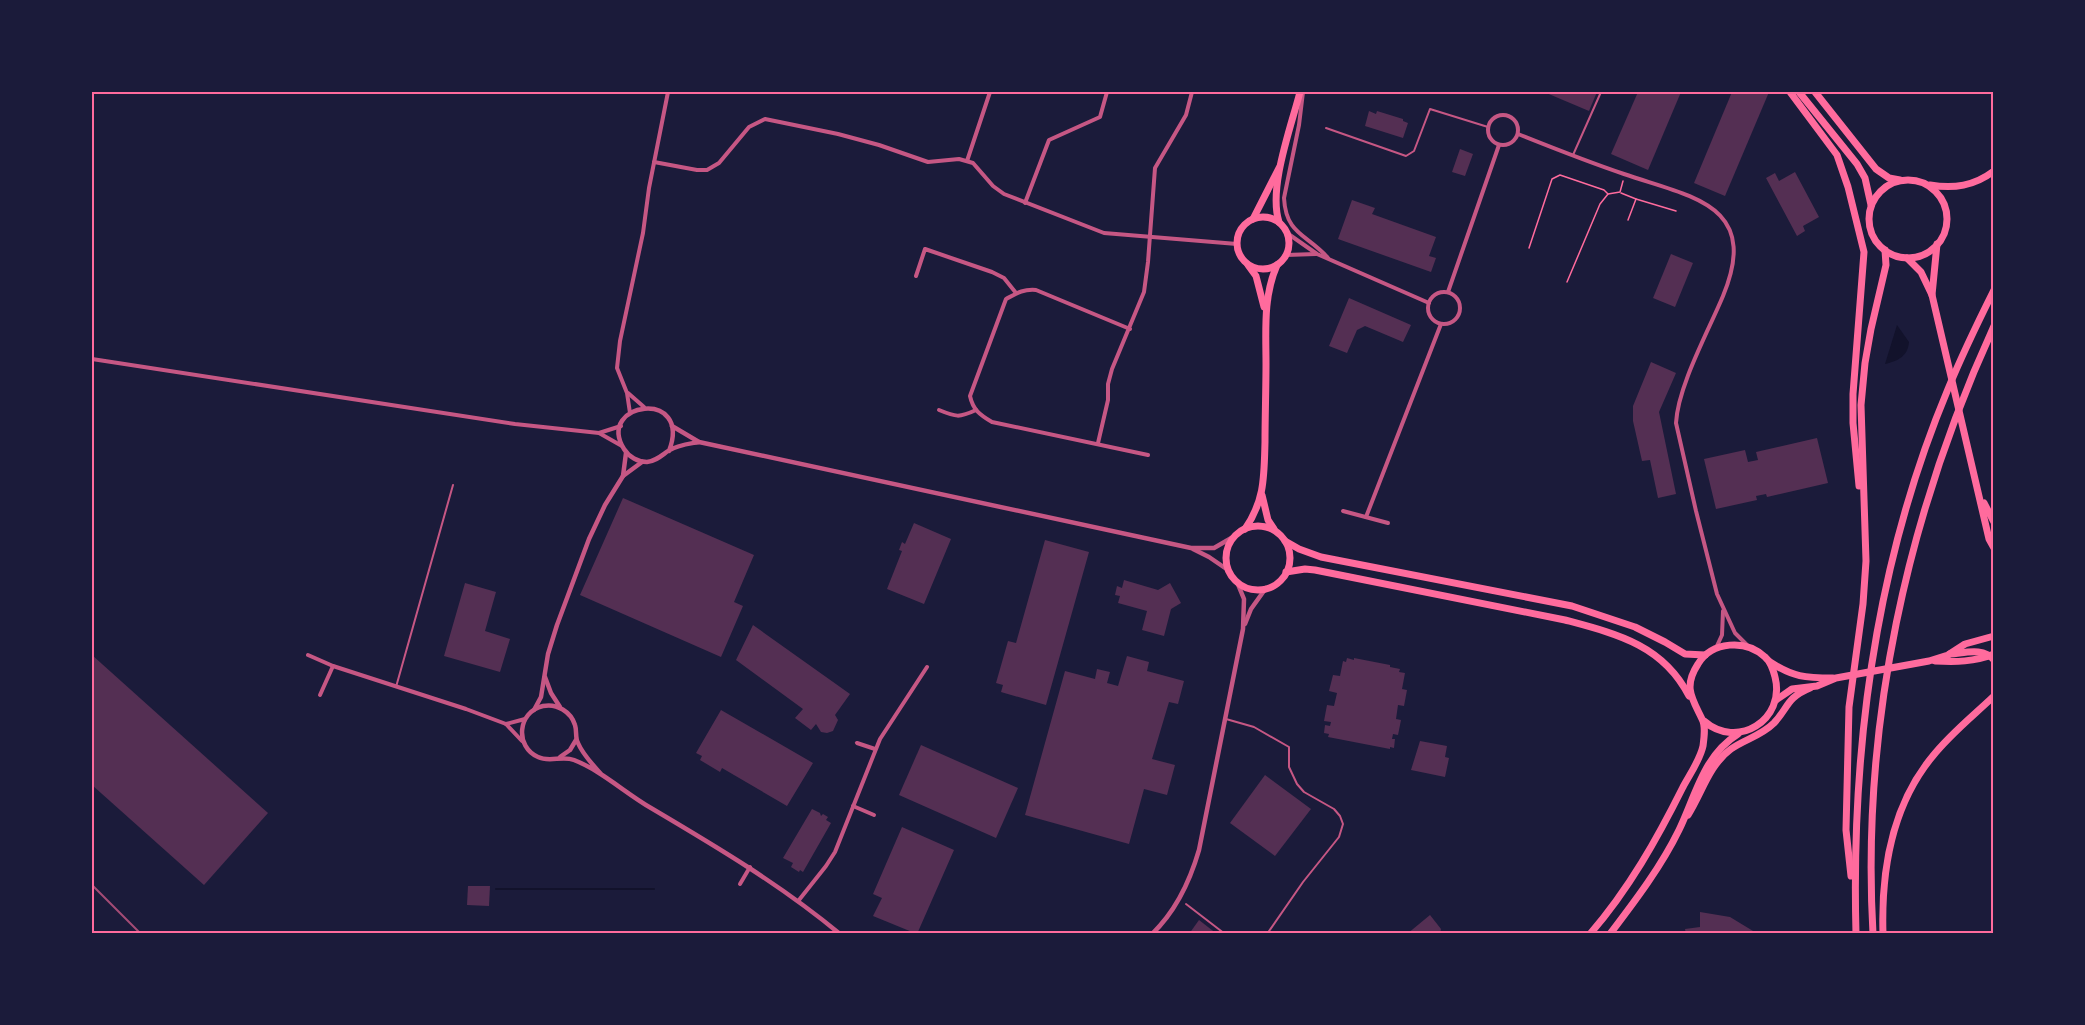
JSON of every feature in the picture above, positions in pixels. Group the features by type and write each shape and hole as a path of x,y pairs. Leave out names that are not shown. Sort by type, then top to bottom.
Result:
{"highway":[{"path":"1275,532 1268,520 1262,495 1265,443 1266,312 1269,282 1288,248 1287,233 1279,222 1275,200 1280,166 1302,92"},
{"path":"1790,92 1837,155 1864,252 1855,363 1853,423 1865,521"},
{"path":"1799,92 1857,164 1865,178 1871,205"},
{"path":"1815,92 1876,169 1889,178 1954,187 1969,185 1994,171"},
{"path":"1253,219 1280,166"},
{"path":"1901,180 1878,193 1871,205 1870,230 1874,238 1885,250 1907,258 1924,254 1937,244"},
{"path":"1929,185 1939,196 1946,215 1946,225 1937,244 1932,295"},
{"path":"1266,312 1256,276 1238,251 1237,244 1241,228 1253,219 1271,218 1279,222"},
{"path":"1855,905 1846,830 1847,745 1849,707 1863,604 1866,561 1861,405 1871,329 1886,265 1885,250"},
{"path":"1907,258 1921,272 1932,295 1989,539 1994,548"},
{"path":"1247,264 1262,269 1277,265"},
{"path":"1856,933 1856,804 1862,730 1884,597 1905,515 1947,390 1994,290"},
{"path":"1873,933 1872,812 1879,733 1894,630 1924,507 1945,443 1972,373 1994,326"},
{"path":"1245,529 1254,516 1262,495"},
{"path":"1980,495 1994,522"},
{"path":"1285,541 1289,557 1286,572 1277,582 1266,588 1251,589 1237,582 1228,570 1227,551 1233,537 1252,526 1262,526 1299,549 1321,556 1572,606 1635,627 1685,654 1705,655"},
{"path":"1286,572 1315,570 1595,628 1637,644 1657,655 1675,672 1704,721 1721,732 1740,732"},
{"path":"1948,655 1965,644 1994,636"},
{"path":"1691,698 1692,675 1705,655 1716,648 1727,645 1748,646 1786,672 1800,677 1836,678"},
{"path":"1610,933 1641,892 1723,756 1731,748 1764,732 1776,721 1793,696 1836,678 1948,655 1979,652 1992,657"},
{"path":"1929,660 1957,662 1992,657"},
{"path":"1679,829 1710,760 1725,742 1761,722 1772,710 1776,700 1777,683 1770,662"},
{"path":"1776,700 1792,689 1816,686"},
{"path":"1883,933 1888,853 1893,831 1905,800 1932,756 1993,696"},
{"path":"1590,933 1633,877 1666,821 1702,748 1704,721"}],"street":[{"path":"630,413 627,393 617,368 620,341 643,233 668,92"},
{"path":"967,161 990,92"},
{"path":"1025,203 1049,140 1100,117 1107,92"},
{"path":"1098,443 1108,400 1108,384 1112,369 1144,292 1155,168 1186,115 1192,92"},
{"path":"1302,92 1299,125 1284,198 1284,209 1289,222 1297,232 1320,248 1328,258"},
{"path":"1502,114 1508,115 1518,124 1518,134 1511,143 1499,145 1490,138 1488,127 1493,118 1502,114"},
{"path":"654,162 697,171 707,170 719,163 749,127 765,119 838,134 928,162 958,159 973,163 999,190 1025,203 1104,233 1237,244"},
{"path":"1518,134 1706,203 1721,216 1732,237 1734,255 1732,272 1679,403 1676,423 1715,587 1723,611 1738,638 1748,646"},
{"path":"1448,292 1499,145"},
{"path":"1287,233 1317,254 1429,303"},
{"path":"916,276 925,249 998,275 1004,278 1016,293"},
{"path":"1286,255 1317,254"},
{"path":"1130,329 1036,290 1016,293 1006,299 970,396 972,406 992,422 1148,455"},
{"path":"1448,292 1457,298 1459,314 1452,322 1441,324 1429,315 1429,303 1438,293 1448,292"},
{"path":"1366,517 1441,324"},
{"path":"92,358 503,422 599,433 622,446"},
{"path":"627,393 644,407 660,411 668,418 672,426 673,439 669,451"},
{"path":"642,462 626,453 619,438 621,426 630,413 644,407"},
{"path":"939,410 961,417 976,410"},
{"path":"599,433 621,426"},
{"path":"672,426 699,442 1191,548 1209,556 1228,570"},
{"path":"523,742 522,730 525,719 534,710 541,697 553,636 589,539 605,505 623,476 642,462 659,459 669,451 683,445 699,442"},
{"path":"623,476 626,453"},
{"path":"1343,511 1388,523"},
{"path":"1191,548 1214,548 1233,537"},
{"path":"1152,933 1160,926 1180,898 1194,868 1208,813 1243,629 1244,599 1237,582"},
{"path":"1243,629 1251,609 1266,588"},
{"path":"1716,648 1722,635 1723,611"},
{"path":"308,655 333,666 506,724 533,754 542,759 575,760 750,867 799,900 840,933"},
{"path":"320,695 333,666"},
{"path":"799,900 835,852 875,749 887,726 927,667"},
{"path":"545,677 551,693 573,721 576,740 590,762 602,775"},
{"path":"534,710 543,706 561,708"},
{"path":"506,724 525,719"},
{"path":"560,758 570,750 576,740"},
{"path":"857,743 875,749"},
{"path":"853,806 874,815"},
{"path":"740,884 750,867"}],"lane":[{"path":"1573,156 1601,92"},
{"path":"1326,128 1406,156 1414,151 1430,109 1488,127"},
{"path":"396,687 453,486"},
{"path":"1226,719 1254,727 1288,747 1289,767 1297,784 1304,792 1334,809 1343,824 1339,837 1267,933"},
{"path":"1186,904 1225,933"}],"path":[{"path":"1530,248 1552,179 1556,176 1560,175 1604,190 1608,194"},
{"path":"1620,192 1626,175"},
{"path":"1567,282 1586,234 1600,204 1608,194 1620,192 1676,211"},
{"path":"1628,220 1636,198"}],"shaded area":[{"path":"1897,325 1909,342 1907,351 1902,357 1885,364"}],"building":[{"path":"1544,92 1597,92 1589,111"},
{"path":"1638,92 1681,92 1648,170 1611,154"},
{"path":"1732,92 1769,92 1725,196 1694,183"},
{"path":"1369,111 1376,114 1377,111 1403,119 1408,123 1403,138 1365,126"},
{"path":"1460,149 1473,154 1465,176 1452,172"},
{"path":"1795,172 1819,217 1803,226 1805,231 1797,236 1766,178 1775,173 1779,181"},
{"path":"1352,200 1375,208 1372,214 1436,237 1429,256 1436,258 1431,272 1338,239"},
{"path":"1671,254 1693,263 1675,307 1653,298"},
{"path":"1349,298 1411,325 1403,342 1365,326 1357,330 1347,353 1329,346"},
{"path":"1651,362 1676,373 1659,412 1676,494 1658,498 1650,460 1642,461 1633,421 1633,406"},
{"path":"1817,438 1828,483 1767,497 1766,494 1756,496 1757,500 1716,509 1704,459 1745,450 1748,462 1758,460 1756,452"},
{"path":"623,498 754,555 734,602 743,606 721,657 580,595"},
{"path":"914,523 951,539 924,604 887,589 902,551 899,550 902,542 905,544"},
{"path":"1045,540 1089,552 1046,705 1001,692 1003,685 996,683 1008,641 1016,643"},
{"path":"1124,580 1158,590 1170,583 1181,603 1171,609 1164,636 1142,630 1147,611 1118,603 1120,596 1115,595 1117,586 1122,588"},
{"path":"465,583 496,592 485,631 510,639 500,672 444,656"},
{"path":"753,625 850,694 835,715 838,720 833,731 821,732 816,724 811,730 795,718 803,709 736,660"},
{"path":"92,655 268,813 204,885 92,785"},
{"path":"1127,656 1149,662 1147,671 1184,681 1178,704 1169,702 1152,759 1175,765 1167,795 1144,789 1129,844 1025,815 1065,671 1095,679 1097,669 1110,672 1107,683 1118,686"},
{"path":"1347,658 1390,665 1390,667 1400,669 1399,672 1405,673 1402,689 1407,690 1404,706 1398,705 1396,719 1401,720 1398,735 1393,734 1394,748 1328,737 1329,734 1324,733 1325,725 1330,726 1331,722 1324,721 1327,705 1334,706 1337,693 1329,691 1333,675 1340,676 1343,661 1346,662"},
{"path":"721,710 813,763 787,806 722,768 720,772 700,760 702,756 696,753"},
{"path":"1420,741 1447,746 1445,757 1449,758 1445,777 1411,770"},
{"path":"921,745 1018,788 996,838 899,795"},
{"path":"1265,775 1311,809 1275,856 1230,823"},
{"path":"812,809 821,816 823,814 828,817 826,820 831,823 803,872 800,870 799,872 791,867 793,863 783,858"},
{"path":"902,827 954,850 917,934 873,916 882,898 873,894"},
{"path":"468,886 490,886 489,906 467,905"},
{"path":"1700,912 1730,917 1758,934 1686,934 1685,929 1700,927"},
{"path":"1430,915 1441,929 1440,934 1407,934"},
{"path":"1199,920 1217,934 1189,934"}],"waterway":[{"path":"496,889 654,889"}],"railway":[{"path":"92,885 141,934"}]}
